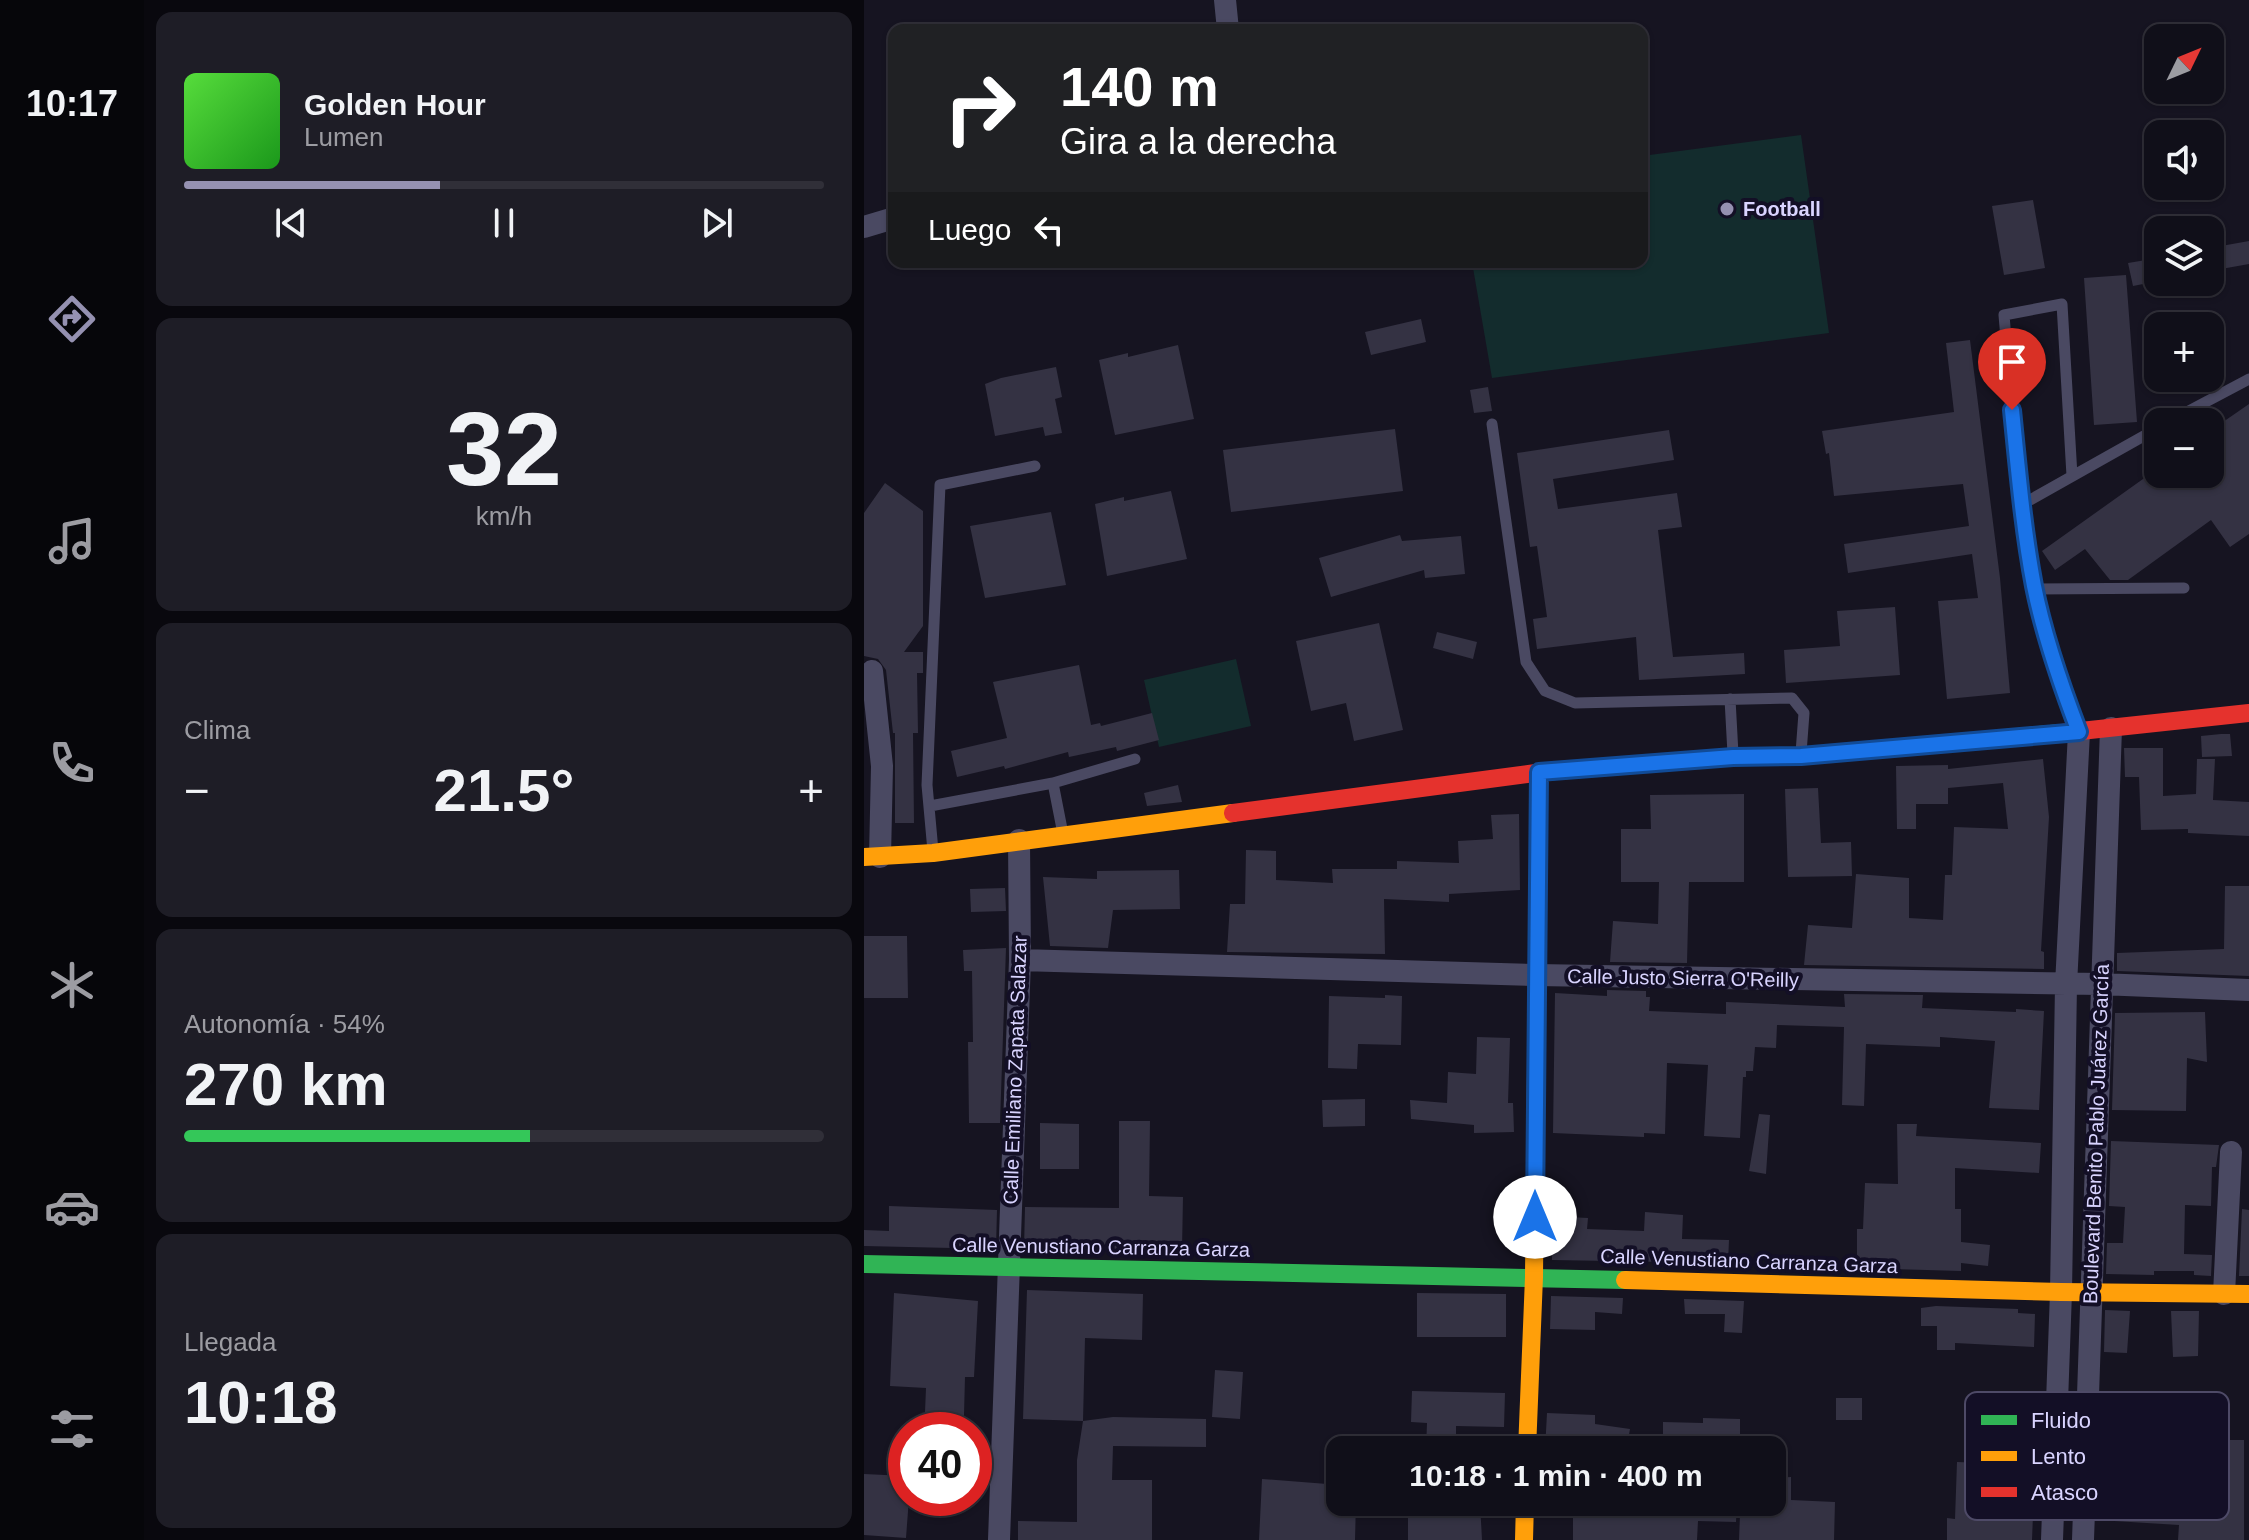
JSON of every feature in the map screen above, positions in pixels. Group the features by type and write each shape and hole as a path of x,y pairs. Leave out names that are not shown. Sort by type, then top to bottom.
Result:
{"street":[{"path":"1225,0 1227,24"},
{"path":"864,227 888,220"},
{"path":"872,671 882,766 872,857 933,853 1539,772 1733,757 1801,756 2079,732 2249,713"},
{"name":"Boulevard Benito Pablo Juárez García","path":"2088,1392 2111,728"},
{"name":"Boulevard Benito Pablo Juárez García","path":"2057,1392 2066,985 2079,732"},
{"path":"1528,1436 1534,1277 1539,772"},
{"name":"Calle Emiliano Zapata Salazar","path":"999,1540 1020,960 1019,840"},
{"name":"Calle Justo Sierra O'Reilly","path":"1020,960 1536,975 2100,984 2249,990"},
{"path":"2224,1294 2231,1152"},
{"name":"Calle Venustiano Carranza Garza","path":"864,1264 1534,1277 2092,1293 2249,1294"},
{"path":"1524,1540 1525,1516"},
{"name":"Boulevard Benito Pablo Juárez García","path":"2052,1540 2053,1520"},
{"name":"Boulevard Benito Pablo Juárez García","path":"2083,1540 2084,1520"}],"lane":[{"path":"2072,476 2062,304 2004,315 2021,505 2035,589 2061,685 2079,732"},
{"path":"2194,408 2246,380 2249,367"},
{"path":"1492,424 1526,662 1545,691 1575,703 1792,698 1804,713 1801,756"},
{"path":"2021,505 2144,436"},
{"path":"933,853 927,785 940,485 1035,466"},
{"path":"2035,589 2184,588"},
{"path":"1730,699 1733,757"},
{"path":"930,806 1053,783 1135,759"},
{"path":"1053,783 1063,834"}],"green space":[{"name":"Football","path":"1801,135 1829,333 1492,378 1473,268 1648,268 1648,155"},
{"path":"1236,659 1251,726 1159,747 1144,680"}],"building":[{"path":"2033,200 2045,268 2004,275 1992,206"},
{"path":"2249,241 2249,264 2224,268 2224,245"},
{"path":"2144,260 2144,284 2133,286 2128,263"},
{"path":"2126,275 2137,422 2094,425 2084,278"},
{"path":"1421,319 1426,342 1371,355 1365,332"},
{"path":"1970,340 2000,578 2010,693 1947,699 1938,601 1978,598 1972,554 1848,573 1844,544 1969,526 1963,484 1834,496 1829,453 1826,454 1822,431 1954,412 1946,343"},
{"path":"1178,345 1194,419 1115,435 1099,360 1128,353 1128,357"},
{"path":"1056,367 1062,397 1055,399 1062,433 1045,436 1043,427 995,436 985,384"},
{"path":"1488,387 1492,411 1474,413 1470,390"},
{"path":"2249,404 2249,534 2230,547 2211,520 2128,580 2110,580 2085,549 2055,570 2042,551 2144,478 2144,488 2224,488 2224,421"},
{"path":"1395,429 1403,491 1231,512 1223,450"},
{"path":"1669,430 1674,460 1553,479 1558,509 1677,493 1682,527 1658,530 1673,657 1744,653 1745,674 1639,680 1636,637 1537,649 1533,619 1547,617 1537,546 1530,547 1517,453"},
{"path":"885,483 923,511 923,626 904,652 923,652 923,673 917,673 918,733 913,733 914,823 895,823 895,733 886,670 878,659 864,656 864,513"},
{"path":"1171,491 1187,559 1107,576 1095,504"},
{"path":"1051,512 1066,585 985,598 970,526"},
{"path":"1400,535 1402,541 1461,536 1465,574 1425,578 1424,570 1331,597 1319,558"},
{"path":"1895,607 1900,675 1786,683 1784,650 1840,646 1837,611"},
{"path":"1379,623 1403,730 1354,741 1346,703 1311,711 1296,641"},
{"path":"1437,632 1477,642 1473,659 1433,648"},
{"path":"1079,665 1091,725 1100,723 1101,726 1152,713 1159,740 1117,751 1116,747 1069,757 1068,752 1005,769 1004,766 957,777 951,751 1007,738 993,682"},
{"path":"2230,734 2232,756 2202,757 2201,736"},
{"path":"2124,748 2163,748 2163,796 2196,794 2197,759 2215,759 2213,800 2249,802 2249,836 2188,833 2188,829 2141,830 2139,777 2125,777"},
{"path":"2043,759 2049,817 2041,951 2044,952 2044,969 1804,965 1808,925 1852,928 1856,874 1909,878 1909,918 1943,920 1945,875 1952,875 1954,827 2008,829 2003,783 1948,788 1948,804 1916,804 1916,829 1897,829 1896,766 1948,765 1948,769"},
{"path":"1178,785 1182,802 1147,806 1144,793"},
{"path":"1818,788 1821,843 1851,842 1852,876 1788,877 1785,789"},
{"path":"1744,794 1744,882 1689,882 1687,963 1610,962 1613,921 1658,924 1659,882 1621,882 1621,829 1651,829 1650,795"},
{"path":"1519,814 1520,890 1449,894 1449,902 1384,899 1385,954 1227,952 1230,904 1245,904 1246,850 1276,851 1276,880 1333,883 1332,869 1397,869 1397,861 1459,863 1458,841 1493,839 1491,815"},
{"path":"1179,870 1180,909 1113,910 1108,948 1050,946 1043,877 1097,879 1097,871"},
{"path":"2225,886 2249,886 2249,976 2117,971 2117,953 2224,949"},
{"path":"1005,888 1006,911 971,912 970,889"},
{"path":"864,936 907,936 908,998 864,998"},
{"path":"1006,948 1000,1123 969,1123 968,1042 973,1042 972,971 964,971 963,950"},
{"path":"1607,990 1646,991 1646,997 1650,997 1649,1011 1726,1014 1726,1002 1845,1007 1844,994 1923,995 1922,1008 2044,1011 2039,1110 1989,1108 1995,1041 1940,1037 1940,1047 1866,1044 1864,1106 1842,1105 1844,1027 1777,1025 1776,1048 1755,1047 1753,1071 1746,1071 1746,1077 1743,1077 1740,1138 1704,1136 1708,1065 1667,1063 1665,1134 1644,1133 1644,1137 1553,1133 1555,993 1607,996"},
{"path":"1385,995 1402,996 1401,1045 1358,1044 1357,1069 1328,1068 1329,996 1385,998"},
{"path":"2205,1012 2207,1062 2187,1058 2186,1111 2112,1110 2115,1013"},
{"path":"1477,1037 1510,1038 1508,1103 1513,1103 1514,1132 1474,1133 1474,1125 1411,1119 1410,1100 1447,1103 1448,1072 1476,1074"},
{"path":"1365,1099 1365,1126 1323,1127 1322,1100"},
{"path":"1759,1114 1770,1115 1766,1174 1749,1171"},
{"path":"1119,1121 1150,1121 1149,1196 1183,1197 1182,1250 1024,1248 1025,1207 1119,1208"},
{"path":"1040,1123 1079,1124 1079,1169 1040,1169"},
{"path":"1897,1124 1917,1124 1916,1136 2041,1143 2039,1173 1955,1168 1955,1209 1961,1209 1961,1242 1990,1245 1988,1266 1961,1263 1961,1271 1857,1268 1857,1229 1863,1229 1865,1183 1898,1184"},
{"path":"2111,1141 2219,1145 2216,1167 2212,1167 2211,1206 2185,1205 2184,1254 2212,1255 2211,1276 2194,1275 2194,1271 2154,1271 2154,1275 2106,1274 2107,1243 2123,1243 2125,1207 2109,1206"},
{"path":"889,1206 997,1210 996,1249 864,1246 864,1230 889,1231"},
{"path":"2242,1209 2249,1210 2249,1276 2239,1276"},
{"path":"1645,1212 1683,1215 1682,1239 1729,1240 1728,1263 1552,1260 1552,1228 1569,1228 1569,1217 1588,1218 1587,1229 1644,1231"},
{"path":"1027,1290 1143,1294 1142,1340 1085,1338 1083,1421 1023,1419"},
{"path":"894,1293 978,1301 974,1377 965,1377 964,1412 925,1412 926,1388 890,1386"},
{"path":"1417,1293 1506,1294 1506,1337 1417,1337"},
{"path":"1551,1296 1623,1298 1622,1314 1595,1312 1595,1330 1550,1329"},
{"path":"1684,1299 1744,1301 1742,1333 1724,1332 1725,1314 1685,1314"},
{"path":"1921,1308 2018,1309 2018,1313 2035,1314 2034,1347 1955,1343 1955,1350 1937,1350 1937,1326 1921,1326"},
{"path":"2105,1310 2130,1311 2127,1353 2104,1352"},
{"path":"2171,1311 2199,1311 2198,1356 2173,1357"},
{"path":"1215,1370 1243,1372 1240,1419 1212,1417"},
{"path":"1412,1391 1505,1393 1504,1427 1456,1426 1456,1436 1427,1436 1427,1423 1411,1422"},
{"path":"1836,1398 1862,1398 1862,1420 1836,1420"},
{"path":"1547,1413 1595,1415 1595,1424 1630,1429 1629,1436 1546,1436"},
{"path":"1113,1417 1206,1419 1206,1447 1113,1446 1112,1480 1152,1480 1152,1540 1018,1540 1018,1521 1077,1522 1077,1460 1083,1421"},
{"path":"1703,1418 1740,1419 1740,1436 1663,1436 1663,1422 1703,1423"},
{"path":"2229,1440 2244,1440 2244,1540 2178,1540 2179,1525 2098,1520 2229,1520"},
{"path":"1957,1462 1965,1462 1965,1520 2033,1520 2032,1540 1947,1540 1947,1518 1955,1519"},
{"path":"864,1474 888,1475 888,1516 908,1516 906,1538 864,1535"},
{"path":"1786,1477 1791,1477 1791,1500 1835,1502 1834,1540 1739,1540 1740,1516 1786,1516"},
{"path":"1262,1479 1326,1484 1326,1516 1356,1516 1355,1540 1259,1540"},
{"path":"1408,1516 1481,1516 1482,1540 1408,1540"},
{"path":"1573,1516 1736,1516 1736,1522 1698,1521 1697,1540 1573,1540"}],"traffic: fast":[{"path":"1543,772 1733,757 1801,756 2062,733"},
{"path":"864,1264 1625,1280"}],"traffic: slow":[{"path":"1528,1436 1534,1277 1539,772"},
{"path":"864,857 933,853 1233,813"},
{"path":"1625,1280 2249,1294"},
{"path":"1524,1540 1525,1516"}],"traffic: jam":[{"path":"2062,733 2249,713"},
{"path":"1233,813 1543,772"}],"place":[{"name":"Football","path":"1727,209"}],"route":[{"path":"1535,1217 1539,772 1733,757 1801,756 2079,732 2061,685 2035,589 2021,505 2012,410"}]}
